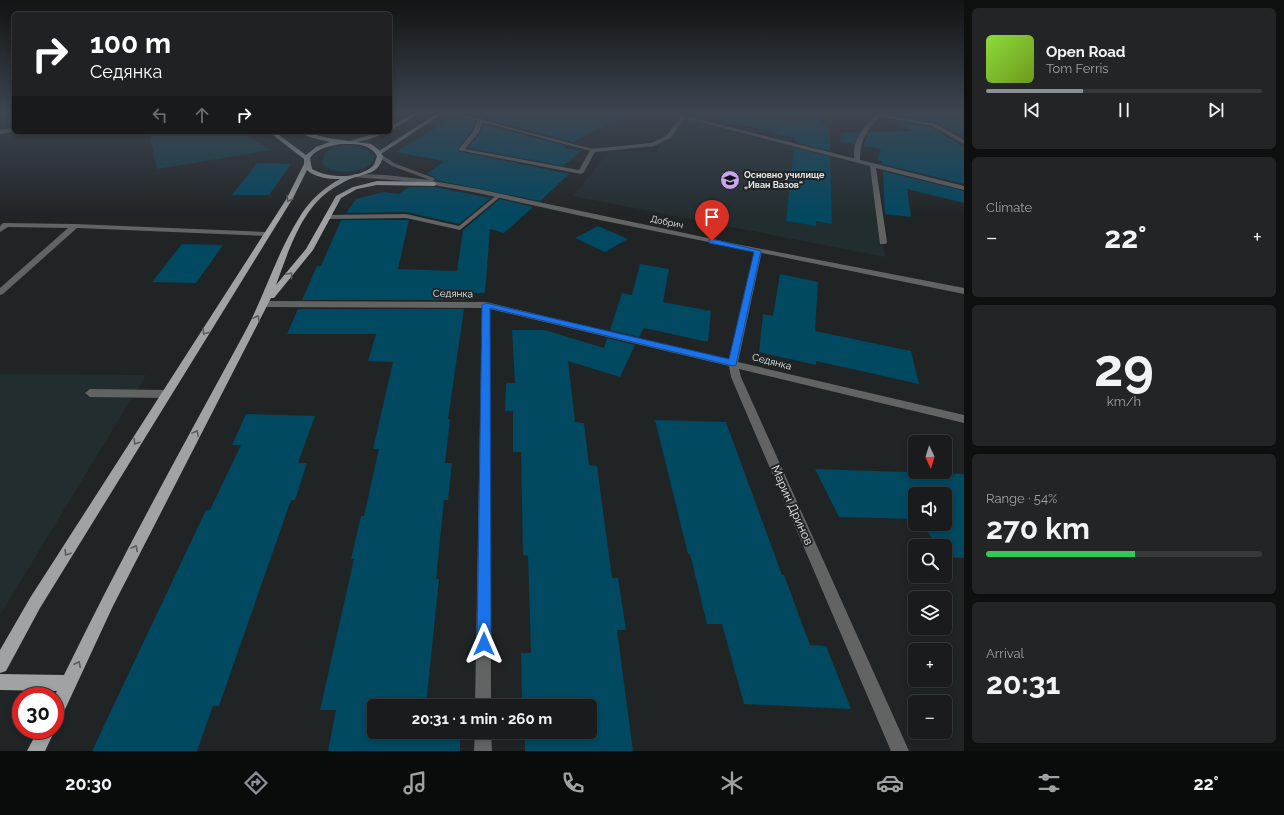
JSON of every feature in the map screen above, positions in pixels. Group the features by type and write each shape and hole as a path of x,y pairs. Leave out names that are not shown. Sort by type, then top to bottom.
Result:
{"main road":[{"path":"291,148 307,161 313,172 319,174 352,177"},
{"path":"0,665 40,597 166,394 293,193 310,154 319,148"},
{"path":"374,148 380,155"},
{"path":"64,693 108,601 264,304 286,252 306,212 331,186 377,166 380,155 386,148"},
{"path":"264,304 309,250 338,197 355,188 377,183 434,184"},
{"path":"0,682 69,682"},
{"path":"36,751 42,739"}],"street":[{"path":"463,148 461,150 581,172 593,150"},
{"path":"586,148 593,150 616,148"},
{"path":"808,148 964,188"},
{"path":"856,160 857,148"},
{"name":"Добрич","path":"380,155 405,170 460,188"},
{"path":"873,164 883,242"},
{"name":"Добрич","path":"352,177 392,178 460,188 758,251 964,291"},
{"path":"327,217 406,216 460,228 498,196"},
{"path":"0,230 6,225 75,226 266,234"},
{"path":"0,292 75,226"},
{"name":"Марин Дринов","path":"758,251 733,363 739,384 900,751"},
{"name":"Седянка","path":"264,304 486,305 964,419"},
{"path":"483,699 486,305"},
{"path":"90,393 166,394"},
{"path":"483,739 483,751"}],"shaded area":[{"path":"152,148 268,148 271,150 157,169"},
{"path":"364,148 374,155 373,162 362,169 355,171 347,172 332,170 322,163 325,153 329,149"},
{"name":"Основно училище „Иван Вазов“","path":"659,148 809,148 873,164 885,257 573,196 610,150 655,153"},
{"path":"0,374 146,375 0,615"}],"building":[{"path":"402,148 458,148 458,151 569,174 540,201 436,180 435,177 427,174 444,161 396,152"},
{"path":"468,148 563,148 581,151 563,166"},
{"path":"794,148 830,157 832,224 816,221 816,226 786,221"},
{"path":"819,148 830,148 830,151"},
{"path":"875,148 964,148 964,184 882,164 882,161 877,160 881,149"},
{"path":"257,163 291,164 269,195 232,195"},
{"path":"883,171 964,191 964,203 907,189 911,217 885,214"},
{"path":"409,187 435,187 491,198 459,224 406,212 346,213 356,199 384,192 399,194"},
{"path":"500,199 533,207 504,233 490,229 485,293 466,293 465,300 302,300 317,266 321,266 341,220 409,220 398,269 457,271 463,230"},
{"path":"598,226 628,239 605,252 575,238"},
{"path":"182,244 223,245 196,283 152,282"},
{"path":"640,264 669,269 663,302 711,311 708,342 644,328 639,337 610,330 622,293 632,295"},
{"path":"780,274 818,282 815,331 911,351 919,384 816,361 816,365 759,352 763,314 773,316"},
{"path":"298,309 464,309 448,419 450,419 445,463 452,463 448,500 444,500 436,579 439,579 427,699 367,699 367,739 460,739 460,751 328,751 336,710 320,710 354,559 351,559 361,516 364,516 379,449 373,449 393,362 368,361 376,334 287,334"},
{"path":"512,330 545,330 604,348 607,338 635,345 620,377 568,361 575,422 584,423 589,465 597,466 612,578 618,578 626,630 617,630 633,751 525,751 525,739 597,739 597,699 522,699 521,653 531,653 528,556 523,555 521,452 513,452 513,411 505,411 506,383 515,383"},
{"path":"246,414 315,416 298,463 307,463 295,500 291,500 219,706 213,706 197,751 92,751 206,510 210,510 241,445 232,445"},
{"path":"655,420 726,422 782,575 784,575 810,645 826,646 851,709 744,704 722,624 707,624"},
{"path":"815,469 908,472 908,479 952,479 952,474 964,474 964,558 952,557 952,539 933,539 927,531 952,531 952,487 908,487 908,519 839,517"}],"place":[{"name":"Основно училище „Иван Вазов“","path":"730,180"}],"route":[{"path":"484,644 486,305 733,363 758,251 712,241"}]}
